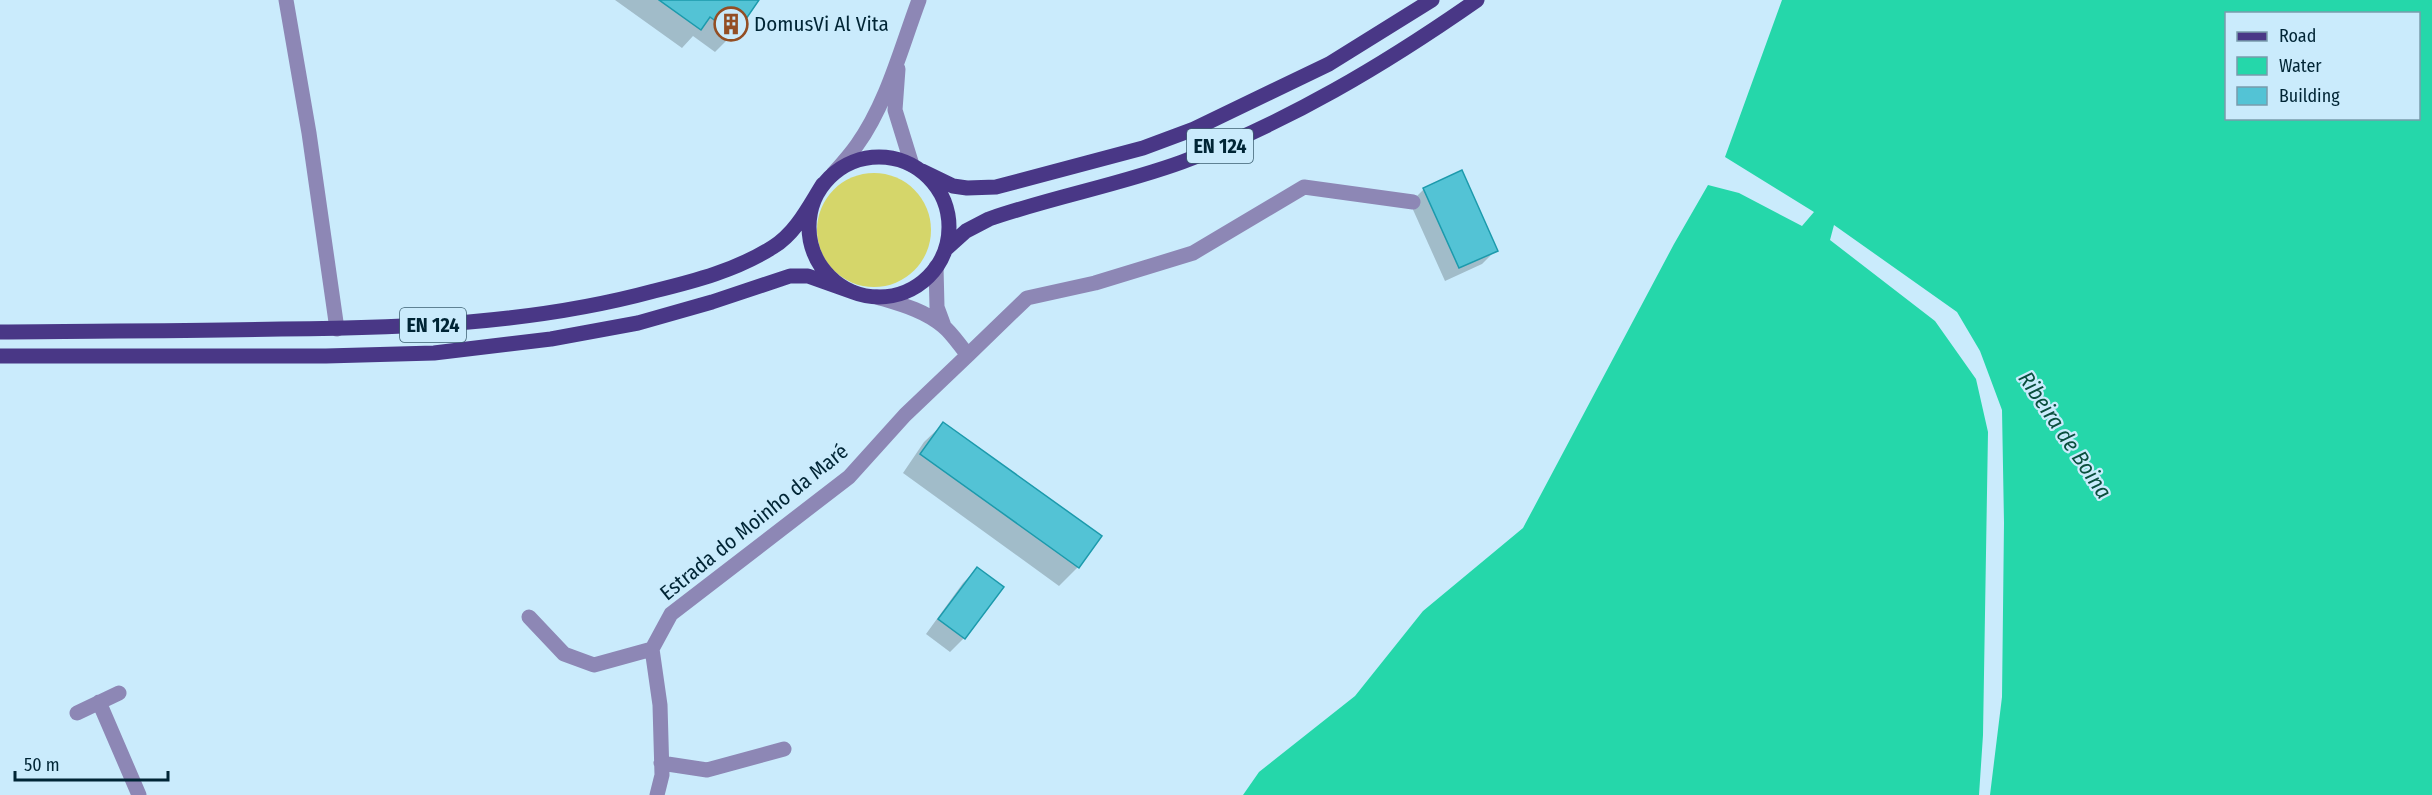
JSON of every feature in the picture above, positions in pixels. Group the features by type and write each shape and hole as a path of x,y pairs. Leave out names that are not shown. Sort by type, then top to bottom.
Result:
{"main road":[{"name":"EN 124","path":"0,332 407,328 527,318 614,302 701,279 754,258 775,246 792,231 828,179 851,162 871,157 892,158 953,186 996,187 1143,148 1194,129 1329,64 1432,0"},
{"name":"EN 124","path":"0,356 326,356 434,353 551,339 638,323 790,276 808,276 853,292 877,297 900,294 920,284 936,267 946,249 966,231 989,219 1181,162 1254,133 1342,88 1421,39 1477,0"},
{"name":"EN 124","path":"917,168 937,187 946,207 949,228 946,249"},
{"name":"EN 124","path":"828,179 813,203 809,224 812,245 821,265 835,281 853,292"}],"street":[{"path":"286,0 337,329"},
{"path":"828,179 857,145 874,117 898,60 919,0"},
{"path":"898,60 895,110 917,168"},
{"name":"Estrada do Moinho da Maré","path":"652,649 671,614 849,477 905,415 1027,298 1095,283 1193,253 1268,210 1304,186 1413,202"},
{"path":"936,267 937,307 944,327"},
{"path":"877,297 908,306 944,327 968,355"},
{"path":"529,617 564,654 594,666 652,649 660,705 662,775 657,795"},
{"path":"77,713 119,693"},
{"path":"99,702 139,795"},
{"path":"661,763 707,770 784,749"}],"shaded area":[{"path":"874,173 896,178 914,190 926,208 931,230 926,252 914,270 896,282 874,287 852,282 834,270 822,252 817,230 822,208 834,190 852,178"}],"water":[{"name":"Ribeira de Boina","path":"1782,0 2432,0 2432,795 1990,795 2002,697 2004,523 2002,410 1980,351 1957,312 1834,225 1830,240 1935,321 1976,379 1988,432 1983,735 1979,795 1243,795 1259,772 1355,696 1423,611 1523,528 1674,244 1708,185 1739,193 1802,226 1814,212 1725,157"}],"building":[{"name":"DomusVi Al Vita","path":"659,0 759,0 735,35 710,17 701,30"},
{"path":"1462,170 1498,251 1459,268 1423,188"},
{"path":"943,422 1102,536 1079,568 920,454"},
{"path":"977,567 1004,587 965,639 938,619"}],"place":[{"name":"DomusVi Al Vita","path":"731,24"}]}
